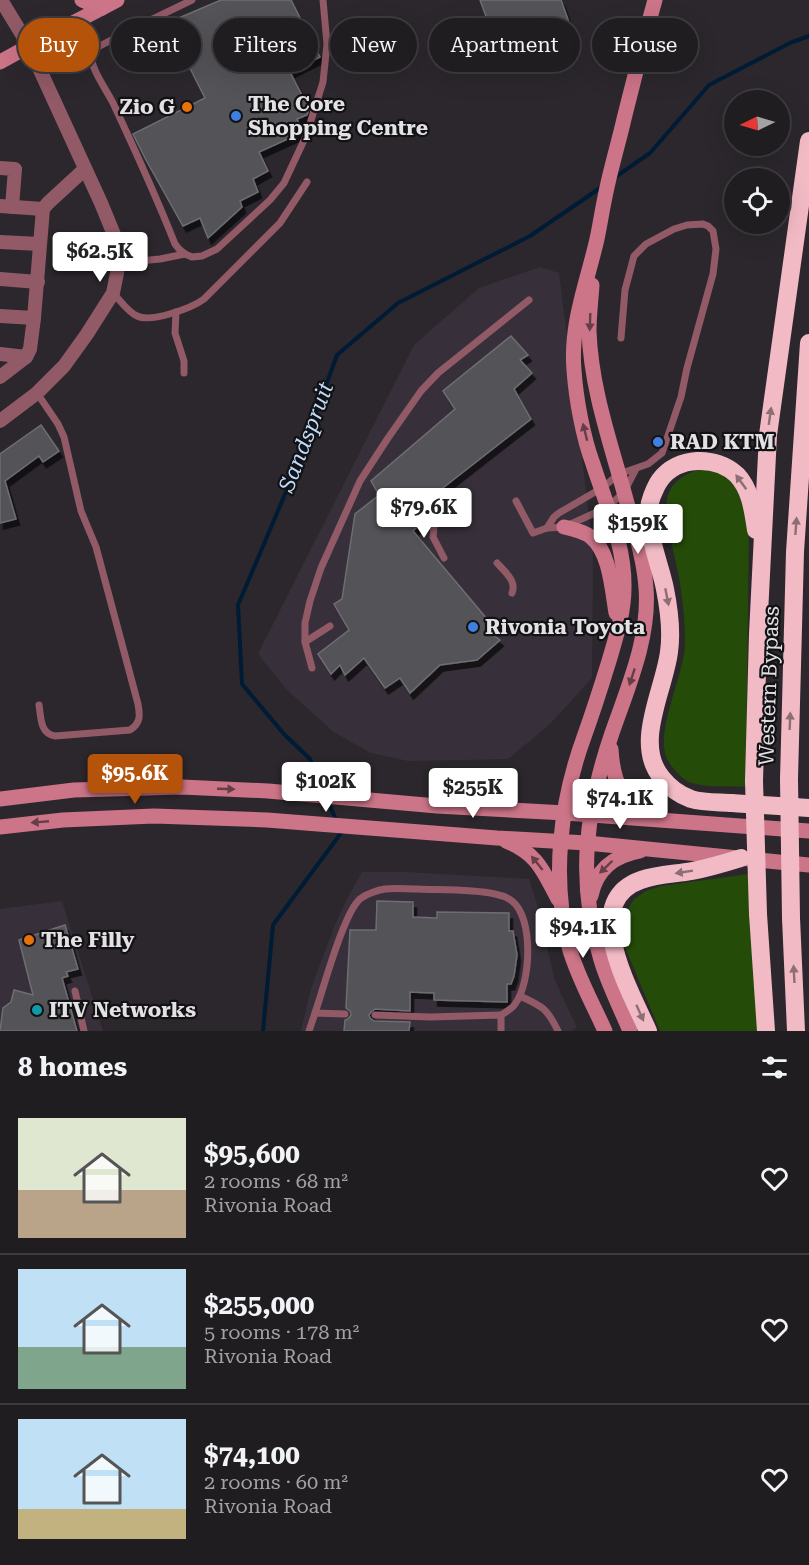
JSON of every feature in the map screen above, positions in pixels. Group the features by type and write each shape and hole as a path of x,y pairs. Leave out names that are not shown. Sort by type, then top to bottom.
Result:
{"highway":[{"path":"766,1031 758,914 754,782 758,634 768,435 809,141"},
{"name":"Western Bypass","path":"796,1031 791,918 789,779 795,552 809,343"},
{"path":"762,558 751,499 737,476 726,467 713,462 686,462 673,468 660,480 651,498 649,529 669,607 670,638 669,653 650,735 650,758 671,788 693,799 809,808"},
{"path":"648,1031 615,952 610,928 616,901 629,886 639,881 741,858"}],"main road":[{"path":"82,0 102,8"},
{"path":"82,18 117,0"},
{"path":"605,1031 574,960 567,938 561,904 559,871 565,813 574,766 597,701 619,627 624,588 623,563 618,539 592,462 579,410 573,358 574,329 605,195 655,0"},
{"path":"0,62 18,51"},
{"path":"596,241 589,331 592,357 603,420 641,553 646,587 646,610 636,663 610,738 590,815 586,880 594,935 601,959 630,1031"},
{"path":"564,527 583,532 591,537 602,551 609,572 619,627"},
{"path":"610,738 612,768 623,794 639,808 673,821"},
{"path":"0,799 74,790 157,788 268,791 437,806 809,831"},
{"path":"0,827 63,820 154,816 267,820 587,843 809,865"},
{"path":"497,838 520,848 535,858 561,904"},
{"path":"589,909 594,884 606,866 620,857 649,849"}],"street":[{"path":"1,0 18,27"},
{"path":"0,421 37,393 64,366 113,293 119,263 117,242 111,225 41,72"},
{"path":"0,168 15,169 6,207 43,209"},
{"path":"0,377 26,357 30,349 43,209 85,169"},
{"path":"0,242 39,244"},
{"path":"0,279 38,282"},
{"path":"0,316 34,318"},
{"path":"0,354 26,357"}],"lane":[{"path":"192,0 132,29 91,53 92,64 150,183 175,244 185,254 192,257 202,256 217,249 285,183 301,149 323,82 327,44 323,0"},
{"path":"113,293 136,316 142,317 176,312 197,304 212,292 280,223 307,182"},
{"path":"547,528 559,513 602,488 619,474 655,460 662,453 678,408 713,274 716,249 713,231 708,226 687,225 674,229 646,244 634,256 625,290 621,338"},
{"path":"119,263 185,254"},
{"path":"312,668 305,642 308,612 321,568 360,481 388,438 438,373 529,300"},
{"path":"176,312 175,333 184,361 184,373"},
{"path":"37,393 64,437 81,511 96,547 140,717 138,723 130,730 49,736 44,730 39,705"},
{"path":"516,501 533,533 547,528 564,527 608,507 624,492 636,469"},
{"path":"444,558 433,537 434,526 462,499"},
{"path":"497,563 513,583 512,593"},
{"path":"305,642 330,626"},
{"path":"309,1031 343,929 360,898 386,889 433,890 490,893 504,896 517,906 523,917 527,933 528,966 520,996 515,1004 501,1016 375,1015"},
{"path":"75,991 84,1031"},
{"path":"520,996 546,1010 558,1031"},
{"path":"315,1013 345,1014"},
{"path":"501,1016 501,1031"}],"shaded area":[{"path":"540,267 559,273 593,548 592,678 549,725 508,759 408,761 371,753 335,733 286,689 258,654 414,345 479,288"},
{"path":"362,872 406,872 529,879 554,977 577,1027 571,1031 301,1031 310,992 335,925"},
{"path":"62,901 103,1031 0,1031 0,909"}],"green space":[{"path":"707,468 729,474 749,517 746,787 707,786 687,781 668,761 664,750 667,721 685,645 681,593 667,523 667,499 672,487 682,478 694,471"},
{"path":"749,874 759,1031 660,1031 624,945 623,927 626,913 634,899 646,891 661,886"}],"building":[{"name":"The Core Shopping Centre","path":"221,0 291,0 300,18 213,18 213,72 290,72 309,109 307,115 297,119 301,133 259,152 268,171 253,179 258,192 240,201 242,207 208,238 200,218 183,226 133,134 205,98 192,72 201,72 201,18 179,18"},
{"path":"480,0 561,0 567,18 487,18"},
{"path":"511,336 528,355 520,360 532,373 514,389 531,419 421,505 429,515 413,531 493,626 488,631 500,640 477,660 440,665 410,693 400,678 385,688 364,658 345,675 340,665 331,674 318,654 349,630 334,604 342,599 355,514 379,495 371,481 455,409 443,391"},
{"path":"41,425 59,451 43,462 39,456 5,481 16,519 0,523 0,454"},
{"path":"377,901 413,902 413,917 437,918 437,912 509,913 509,931 513,931 517,955 514,976 511,984 507,984 507,1002 434,1000 434,993 410,992 410,1011 375,1009 369,1015 374,1021 410,1022 409,1031 344,1031 345,1020 351,1015 346,1008 350,930 376,930"},
{"path":"65,925 78,969 66,972 68,976 62,978 77,1031 0,1031 3,1008 11,1002 14,990 33,995 19,940"}],"waterway":[{"name":"Sandspruit","path":"614,178 650,153 709,85 790,43 809,36"},
{"name":"Sandspruit","path":"324,793 310,759 284,734 242,684 238,605 294,473 337,355 398,303 530,236 603,186"},
{"name":"Sandspruit","path":"327,799 336,820"},
{"name":"Sandspruit","path":"263,1031 273,925 341,833 340,830"}],"place":[{"name":"Zio G","path":"187,107"},
{"name":"The Core Shopping Centre","path":"236,116"},
{"name":"RAD KTM","path":"658,442"},
{"name":"Rivonia Toyota","path":"473,627"},
{"name":"The Filly","path":"29,940"},
{"name":"ITV Networks","path":"37,1010"}]}
